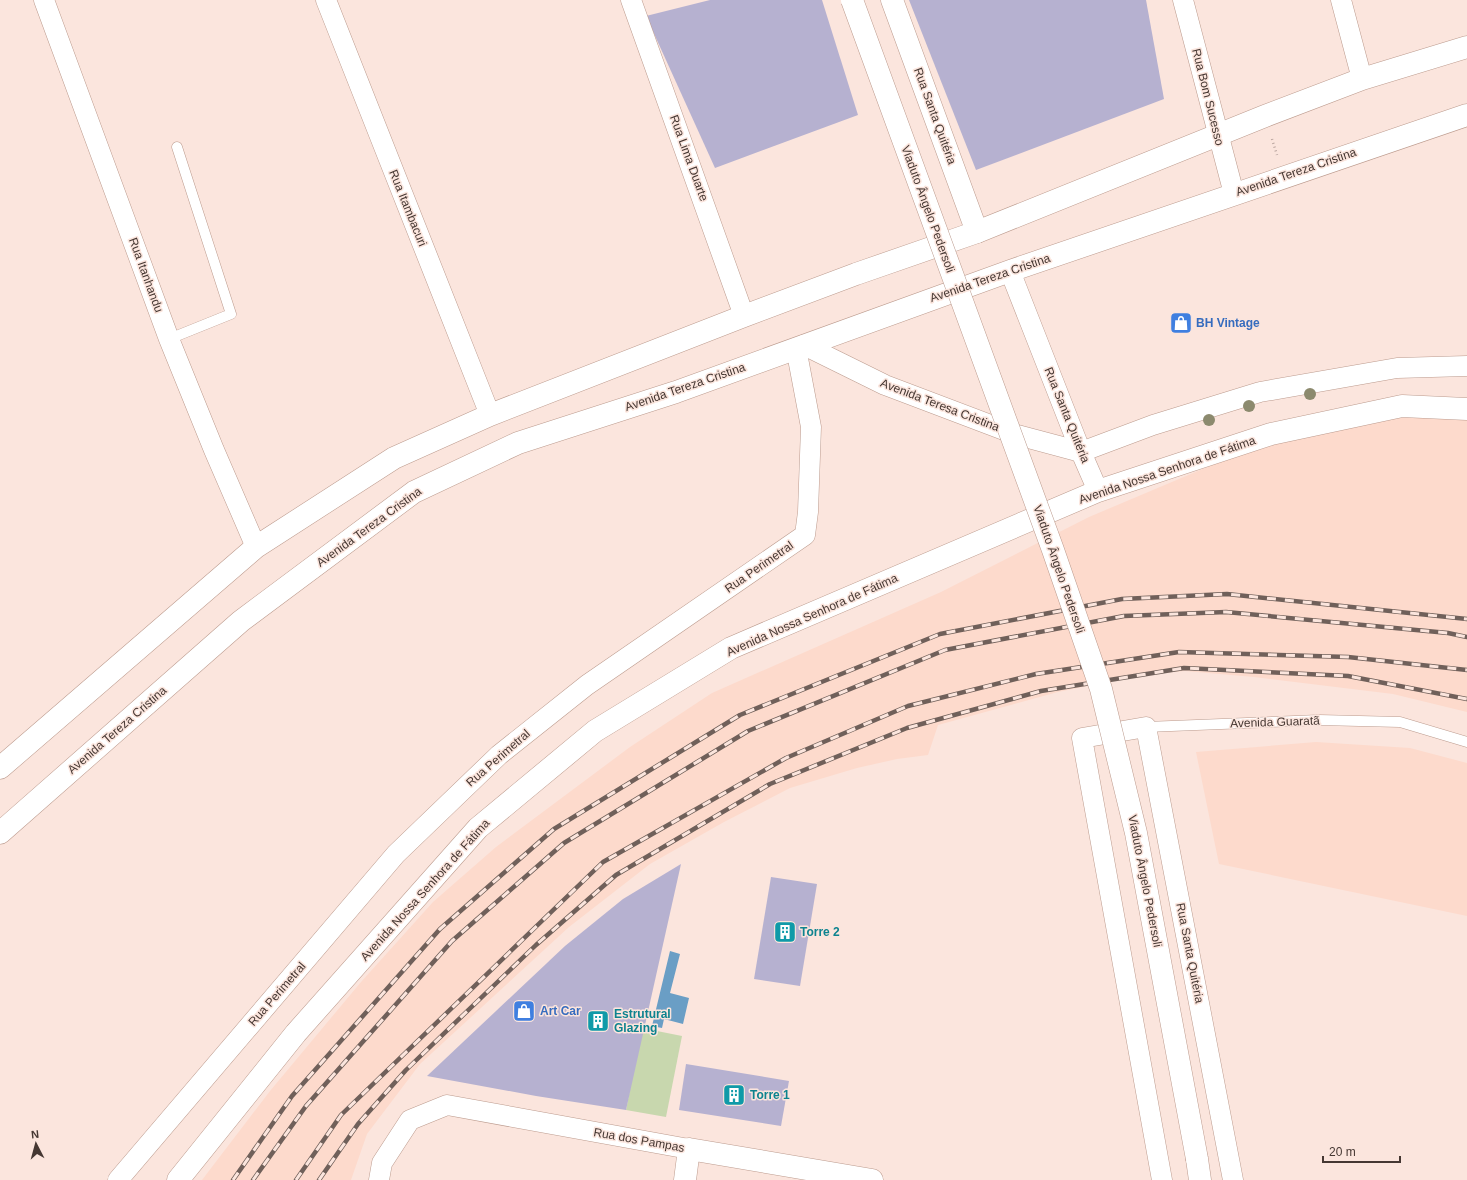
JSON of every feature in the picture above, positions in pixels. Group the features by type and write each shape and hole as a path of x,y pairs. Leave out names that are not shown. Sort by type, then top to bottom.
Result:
{"main road":[{"name":"Viaduto Ângelo Pedersoli","path":"852,0 1053,550 1101,689 1136,833 1200,1180"},
{"name":"Rua Santa Quitéria","path":"892,0 977,232"},
{"path":"0,768 256,547 394,458 490,415 744,316 856,274 977,232 1265,116 1362,79 1467,47"},
{"name":"Avenida Tereza Cristina","path":"0,833 241,621 414,492 518,443 676,392 1010,271 1467,115"},
{"name":"Avenida Nossa Senhora de Fátima","path":"178,1180 296,1033 478,828 595,731 731,648 1098,491 1271,434 1402,406 1467,409"},
{"path":"684,1180 689,1149"},
{"name":"Rua dos Pampas","path":"689,1149 872,1180"}],"street":[{"name":"Rua Itanhandu","path":"44,0 169,339 214,450 256,547"},
{"name":"Rua Itambacuri","path":"326,0 490,415"},
{"name":"Rua Lima Duarte","path":"631,0 744,316"},
{"name":"Rua Bom Sucesso","path":"1183,0 1217,136 1234,194"},
{"path":"1341,0 1362,79"},
{"name":"Rua Santa Quitéria","path":"1010,271 1081,452 1098,491"},
{"name":"Avenida Teresa Cristina","path":"800,346 885,385 1017,435 1081,452"},
{"name":"Rua Perimetral","path":"118,1180 396,854 499,755 587,685 805,535 808,512 811,427 800,346"},
{"path":"1081,452 1153,425 1260,392 1397,368 1467,366"},
{"name":"Rua Santa Quitéria","path":"1146,727 1233,1180"},
{"name":"Avenida Guaratã","path":"1146,727 1082,738 1162,1180"},
{"name":"Rua dos Pampas","path":"379,1180 382,1164 410,1120 447,1105 689,1149"}],"lane":[{"path":"169,339 231,314 177,147"},
{"name":"Avenida Guaratã","path":"1146,727 1319,720 1400,722 1467,742"}],"path":[{"path":"1265,116 1284,177"}],"shaded area":[{"path":"1450,413 1467,414 1467,712 1393,694 1254,677 1185,671 1141,675 1058,692 938,725 928,755 897,759 857,768 790,788 724,822 650,864 569,927 420,1064 367,1134 351,1180 202,1180 270,1091 361,982 433,902 496,847 630,747 712,693 941,592 1089,517 1231,457 1319,429 1373,420"},
{"path":"1316,742 1410,748 1467,763 1467,916 1219,864 1196,752"}],"green space":[{"path":"642,1028 682,1036 666,1117 626,1110"}],"water":[{"path":"670,951 680,954 670,993 689,998 683,1024 664,1019 662,1028 652,1026"}],"building":[{"path":"710,0 822,0 858,115 715,168 646,16"},
{"path":"909,0 1146,0 1164,99 976,170"},
{"name":"Estrutural Glazing","path":"681,864 626,1110 536,1096 427,1076 565,946 623,899"},
{"name":"Torre 2","path":"771,877 817,884 800,986 754,979"},
{"name":"Torre 1","path":"686,1064 789,1081 781,1126 679,1110"}],"railway":[{"path":"233,1180 292,1096 440,929 554,829 740,715 940,634 1122,599 1227,594 1467,619"},
{"path":"253,1180 306,1106 452,941 564,843 748,731 945,650 1124,616 1226,612 1448,633 1467,637"},
{"path":"296,1180 341,1115 603,862 786,758 908,706 1036,674 1179,652 1348,657 1467,670"},
{"path":"319,1180 358,1124 406,1070 536,945 616,875 770,784 907,728 1041,691 1184,668 1348,676 1467,699"}],"place":[{"name":"BH Vintage","path":"1181,323"},
{"name":"Torre 2","path":"785,932"},
{"name":"Art Car","path":"524,1011"},
{"name":"Estrutural Glazing","path":"598,1021"},
{"name":"Torre 1","path":"734,1095"}]}
